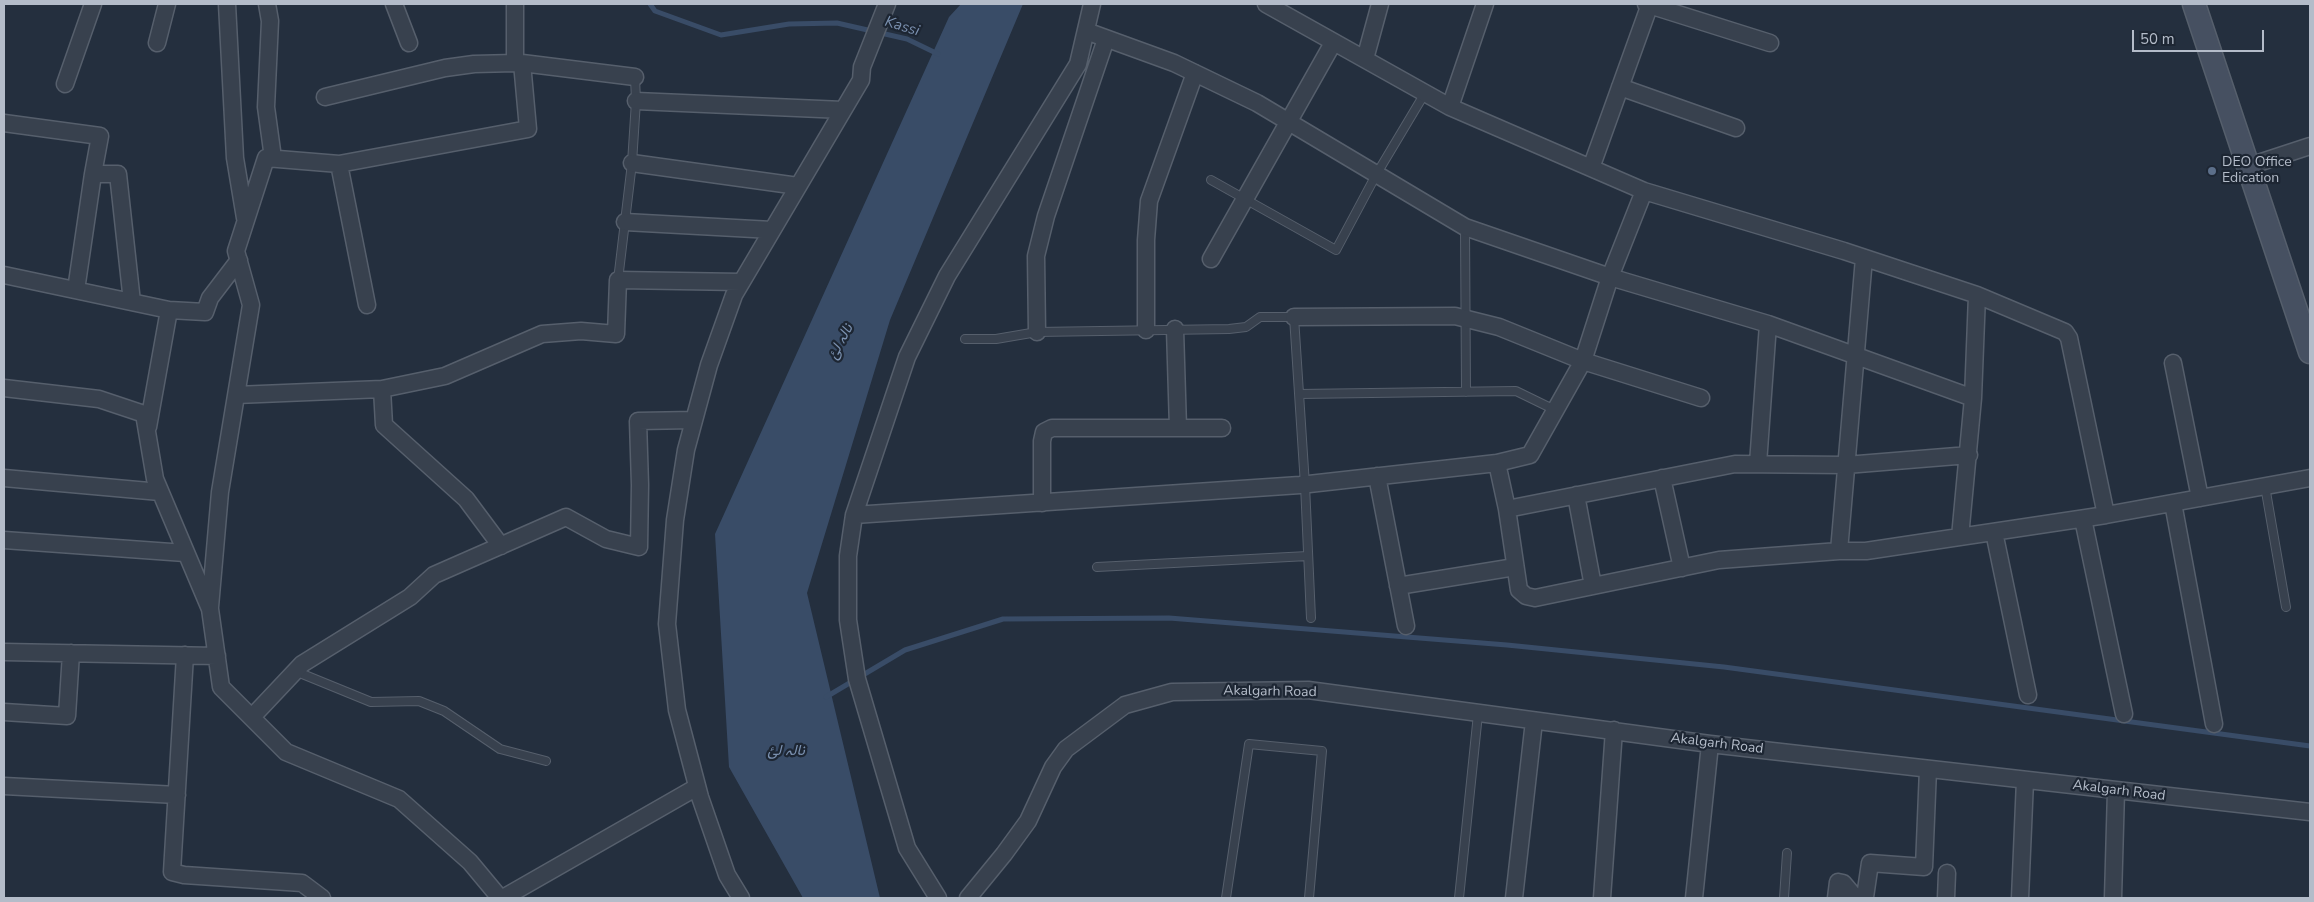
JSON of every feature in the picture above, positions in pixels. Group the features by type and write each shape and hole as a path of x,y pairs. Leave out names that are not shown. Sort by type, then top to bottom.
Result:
{"main road":[{"path":"2194,4 2310,352"}],"street":[{"path":"65,84 93,4"},
{"path":"158,43 167,4"},
{"path":"227,4 235,158 246,222"},
{"path":"267,4 270,21 266,108 273,158"},
{"path":"394,4 409,42"},
{"path":"515,4 519,63 528,129 338,164 266,158 236,251 251,305 220,492 210,609 221,688 252,716 286,752 399,799 470,862 501,898 697,787"},
{"path":"740,898 727,874 697,787 677,710 667,624 675,520 686,450 709,365 734,295 861,80 862,67 887,4"},
{"path":"938,898 907,848 857,679 848,620 848,556 854,515 907,357 947,276 1078,64 1092,4"},
{"path":"1266,4 1450,107 1644,191 1864,258 1977,295 2065,332 2069,338 2106,515"},
{"path":"1365,59 1380,4"},
{"path":"1450,107 1485,4"},
{"path":"1591,168 1648,4 1770,42"},
{"path":"1086,31 1174,63 1257,103 1465,227 1610,277 1768,324 1973,398"},
{"path":"1037,332 1036,256 1046,216 1106,39"},
{"path":"1210,259 1333,43"},
{"path":"325,97 445,68 474,64 519,63 635,78"},
{"path":"1146,330 1146,240 1149,201 1195,73"},
{"path":"1620,87 1736,128"},
{"path":"636,101 843,110"},
{"path":"4,123 100,136 76,290"},
{"path":"2249,166 2310,146"},
{"path":"632,163 798,186"},
{"path":"338,164 367,305"},
{"path":"93,174 118,174 132,302"},
{"path":"854,515 1305,484 1497,463 1530,455 1583,361 1610,277 1644,191"},
{"path":"625,222 772,230"},
{"path":"1839,551 1864,258"},
{"path":"4,275 169,310 205,312 210,298 238,260"},
{"path":"236,395 382,389 445,376 542,334 581,331 616,334 618,280 741,282"},
{"path":"1960,537 1973,398 1977,295"},
{"path":"147,431 169,310"},
{"path":"1294,317 1456,316 1499,327 1583,361 1702,398"},
{"path":"1758,464 1768,324"},
{"path":"1175,330 1178,428"},
{"path":"2173,363 2200,498"},
{"path":"4,388 99,399 144,414 155,479 210,609"},
{"path":"382,389 384,425 466,499 501,546"},
{"path":"252,716 302,664 410,597 434,575 566,517 606,540 639,547 638,421 694,420"},
{"path":"1042,503 1042,441 1044,432 1052,428 1222,428"},
{"path":"1507,509 1735,464 1846,465 1968,455"},
{"path":"1497,463 1507,509 1519,590 1526,596 1535,598 1719,560 1839,551 1866,551 2083,519 2310,478"},
{"path":"1377,476 1406,626"},
{"path":"4,478 160,492"},
{"path":"1662,478 1682,568"},
{"path":"1576,495 1593,586"},
{"path":"2173,503 2214,724"},
{"path":"2083,519 2124,714"},
{"path":"1994,532 2028,695"},
{"path":"4,540 185,553"},
{"path":"1398,586 1516,567"},
{"path":"4,652 217,656"},
{"path":"4,712 67,716 71,653"},
{"path":"186,656 172,872 184,875 302,883 322,898"},
{"name":"Akalgarh Road","path":"968,898 1028,820 1052,767 1066,748 1125,704 1172,692 1308,690 1710,744 2310,812"},
{"path":"1514,898 1534,721"},
{"path":"1602,898 1614,730"},
{"path":"1694,898 1710,744"},
{"path":"1836,898 1838,882 1843,883 1854,896 1865,897 1870,862 1924,868 1928,768"},
{"path":"2020,898 2025,780"},
{"path":"4,786 177,795"},
{"path":"2113,898 2116,790"},
{"path":"1946,898 1947,873"}],"lane":[{"path":"618,280 632,163 636,101 635,78"},
{"path":"1210,180 1336,250 1376,175 1424,93"},
{"path":"1465,227 1466,392"},
{"path":"965,339 996,339 1037,332 1246,327 1260,317 1294,317 1305,484 1310,618"},
{"path":"1299,394 1516,391 1555,410"},
{"path":"2265,486 2286,607"},
{"path":"1096,567 1308,556"},
{"path":"295,671 372,702 419,701 444,711 500,748 546,761"},
{"path":"1459,898 1478,714"},
{"path":"1226,898 1249,744 1322,751 1309,898"},
{"path":"1784,898 1787,853"}],"water":[{"name":"نالہ لئ","path":"961,4 1023,4 890,320 807,593 880,898 803,898 729,767 715,534 949,17"}],"waterway":[{"name":"Kassi","path":"650,4 655,11 721,35 789,24 837,23 907,39 938,54"},
{"path":"826,697 905,650 1003,619 1169,618 1507,645 1724,667 2310,746"}],"place":[{"name":"DEO Office Edication","path":"2212,171"}]}
